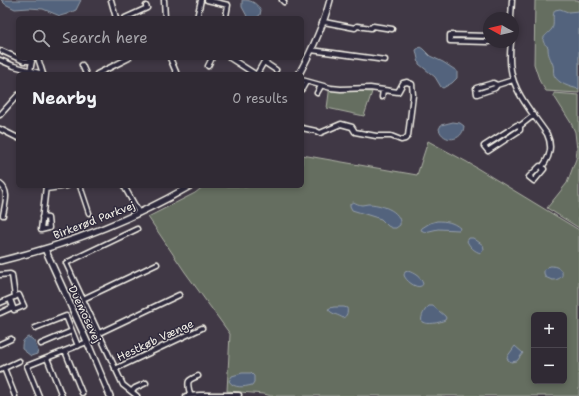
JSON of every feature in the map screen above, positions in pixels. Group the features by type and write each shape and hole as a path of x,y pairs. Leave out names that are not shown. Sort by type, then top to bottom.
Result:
{"street":[{"path":"111,0 115,16"},
{"path":"164,0 165,16"},
{"path":"197,16 201,0"},
{"path":"207,0 228,4 226,16"},
{"path":"300,72 312,50 324,22 330,0"},
{"path":"511,12 512,0"},
{"path":"129,16 147,8 146,6"},
{"path":"324,22 355,28 357,26 371,28 373,26 392,29"},
{"path":"483,36 450,35 450,41 483,42"},
{"path":"510,48 510,61 513,80 519,93 550,139 550,152 548,159 542,167"},
{"path":"312,50 385,60"},
{"path":"2,51 16,57"},
{"path":"0,60 34,72"},
{"path":"22,60 32,61 30,71"},
{"path":"39,60 42,72"},
{"path":"104,72 125,60"},
{"path":"171,60 176,72"},
{"path":"208,66 211,60"},
{"path":"233,60 253,72"},
{"path":"257,72 265,60 276,70"},
{"path":"82,65 85,72"},
{"path":"497,85 495,88 477,94 476,88 494,84 497,85 513,80"},
{"path":"304,81 321,86 341,89 362,88 398,92 403,83 407,82 412,84 413,95 408,136 405,139 401,140 391,136 376,136 355,132 352,126 341,124 320,133 304,128"},
{"path":"317,93 321,86"},
{"path":"382,98 383,90"},
{"path":"0,115 16,97"},
{"path":"520,126 520,130 488,151 484,146 517,125 520,126 534,116"},
{"path":"0,129 16,137"},
{"path":"0,184 5,188 6,193 4,215"},
{"path":"42,217 46,188"},
{"path":"81,188 89,212"},
{"path":"125,188 139,213"},
{"name":"Birkerød Parkvej","path":"0,261 45,249 104,229 139,213 186,188"},
{"name":"Hestkøb Vænge","path":"137,229 66,262 123,385 137,396"},
{"name":"Duemosevej","path":"45,249 107,388 112,396"},
{"path":"83,299 157,264"},
{"path":"0,275 12,275 15,297"},
{"path":"0,303 10,299 15,297 20,295 24,306 14,310 10,299"},
{"path":"99,333 180,295"},
{"path":"0,313 13,307"},
{"path":"35,328 66,316 78,346"},
{"name":"Hestkøb Vænge","path":"115,369 202,328"},
{"path":"41,344 72,331"},
{"path":"0,344 11,339"},
{"path":"39,396 27,366 87,342"},
{"path":"65,351 82,393"},
{"path":"47,358 62,396"},
{"path":"15,396 2,369 19,362"},
{"path":"198,376 188,381 188,396 211,394 239,395"},
{"path":"132,391 146,383"}],"green space":[{"path":"535,0 579,0 579,93 546,91 540,82 534,64"},
{"path":"329,89 372,92 364,116 327,108"},
{"path":"554,93 579,95 579,228 547,208 567,183 576,159 577,150 575,132 554,96"},
{"path":"428,141 467,162 579,230 579,396 271,396 227,391 230,334 185,272 148,217 195,193 201,188 304,188 304,155 417,175"}],"water":[{"path":"1,0 81,0 76,10 60,16 43,9 15,9 5,4"},
{"path":"242,0 248,0 255,3 261,10 260,15 247,16 242,7"},
{"path":"560,9 568,12 579,11 579,89 565,85 558,81 554,74 548,47 543,41 545,36 552,29 555,10"},
{"path":"420,47 430,56 457,71 457,78 452,83 443,88 441,87 435,77 419,64 416,50"},
{"path":"453,122 460,123 464,126 463,131 457,138 453,139 444,137 439,129 441,125"},
{"path":"353,202 361,205 378,205 389,209 397,215 400,220 400,225 396,228 392,228 381,219 352,210 350,204"},
{"path":"437,221 449,222 460,228 459,230 438,229 425,232 421,230 430,223"},
{"path":"469,238 473,238 483,245 484,249 481,253 474,250 469,245 467,241"},
{"path":"549,266 554,266 561,270 562,275 560,278 552,280 545,277 544,270"},
{"path":"408,271 419,277 423,284 422,286 419,287 411,284 406,279 404,275 405,272"},
{"path":"429,306 433,306 445,316 445,320 434,323 422,322 423,313"},
{"path":"334,307 347,308 346,315 343,318 328,309"},
{"path":"28,337 36,344 38,351 37,354 31,356 22,349 23,342"},
{"path":"515,346 523,353 517,361 511,362 507,357"},
{"path":"242,373 251,373 254,376 254,382 252,385 243,387 231,384 229,381 232,376"}]}
